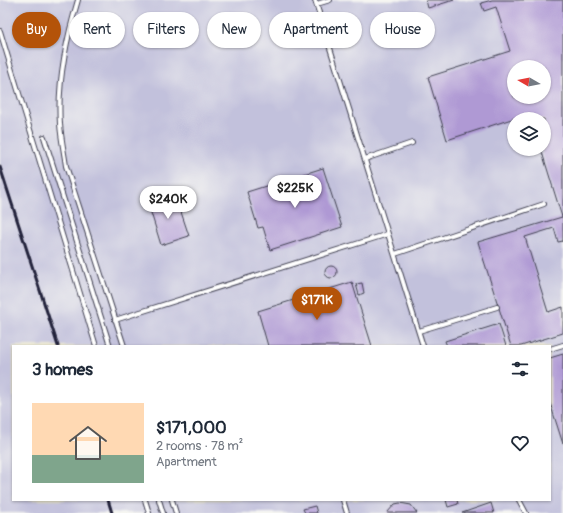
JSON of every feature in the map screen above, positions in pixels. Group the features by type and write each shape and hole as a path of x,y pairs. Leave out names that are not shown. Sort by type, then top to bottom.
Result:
{"lane":[{"path":"78,0 72,19 60,84 60,125 66,166 124,345"},
{"path":"330,0 316,2 424,345"},
{"path":"0,32 96,345"},
{"path":"44,137 110,345"},
{"path":"365,159 412,143"},
{"path":"395,254 544,204"},
{"path":"115,320 388,234"},
{"path":"419,331 497,307"},
{"path":"551,349 563,345"},
{"path":"145,501 149,513"},
{"path":"159,501 163,513"},
{"path":"172,501 176,513"},
{"path":"343,501 347,513"},
{"path":"520,501 526,513"}],"shaded area":[{"path":"0,0 563,0 563,513 0,513"}],"building":[{"path":"426,0 454,0 428,8"},
{"path":"492,0 563,0 563,241 558,242 554,228 525,237 548,312 563,307 563,333 524,345 511,345 478,242 562,217 543,156 551,156 551,112 507,112 507,120 447,140 428,77 510,51 496,7 484,11 481,3"},
{"path":"323,168 342,227 270,250 263,227 258,228 247,192"},
{"path":"175,194 189,236 161,245 148,203"},
{"path":"329,266 333,266 337,272 333,278 329,278 325,274 325,270"},
{"path":"352,282 372,345 268,345 258,311"},
{"path":"362,283 364,293 359,295 356,284"},
{"path":"499,324 506,345 447,345 445,341"},
{"path":"563,354 563,444 551,406 551,358"},
{"path":"446,501 457,501 458,504 448,507"},
{"path":"400,503 411,505 417,513 387,513 395,504"},
{"path":"491,503 494,513 462,513"},
{"path":"315,506 317,513 305,513 303,509"}],"railway":[{"path":"0,167 58,345"},
{"path":"108,501 112,513"}]}
